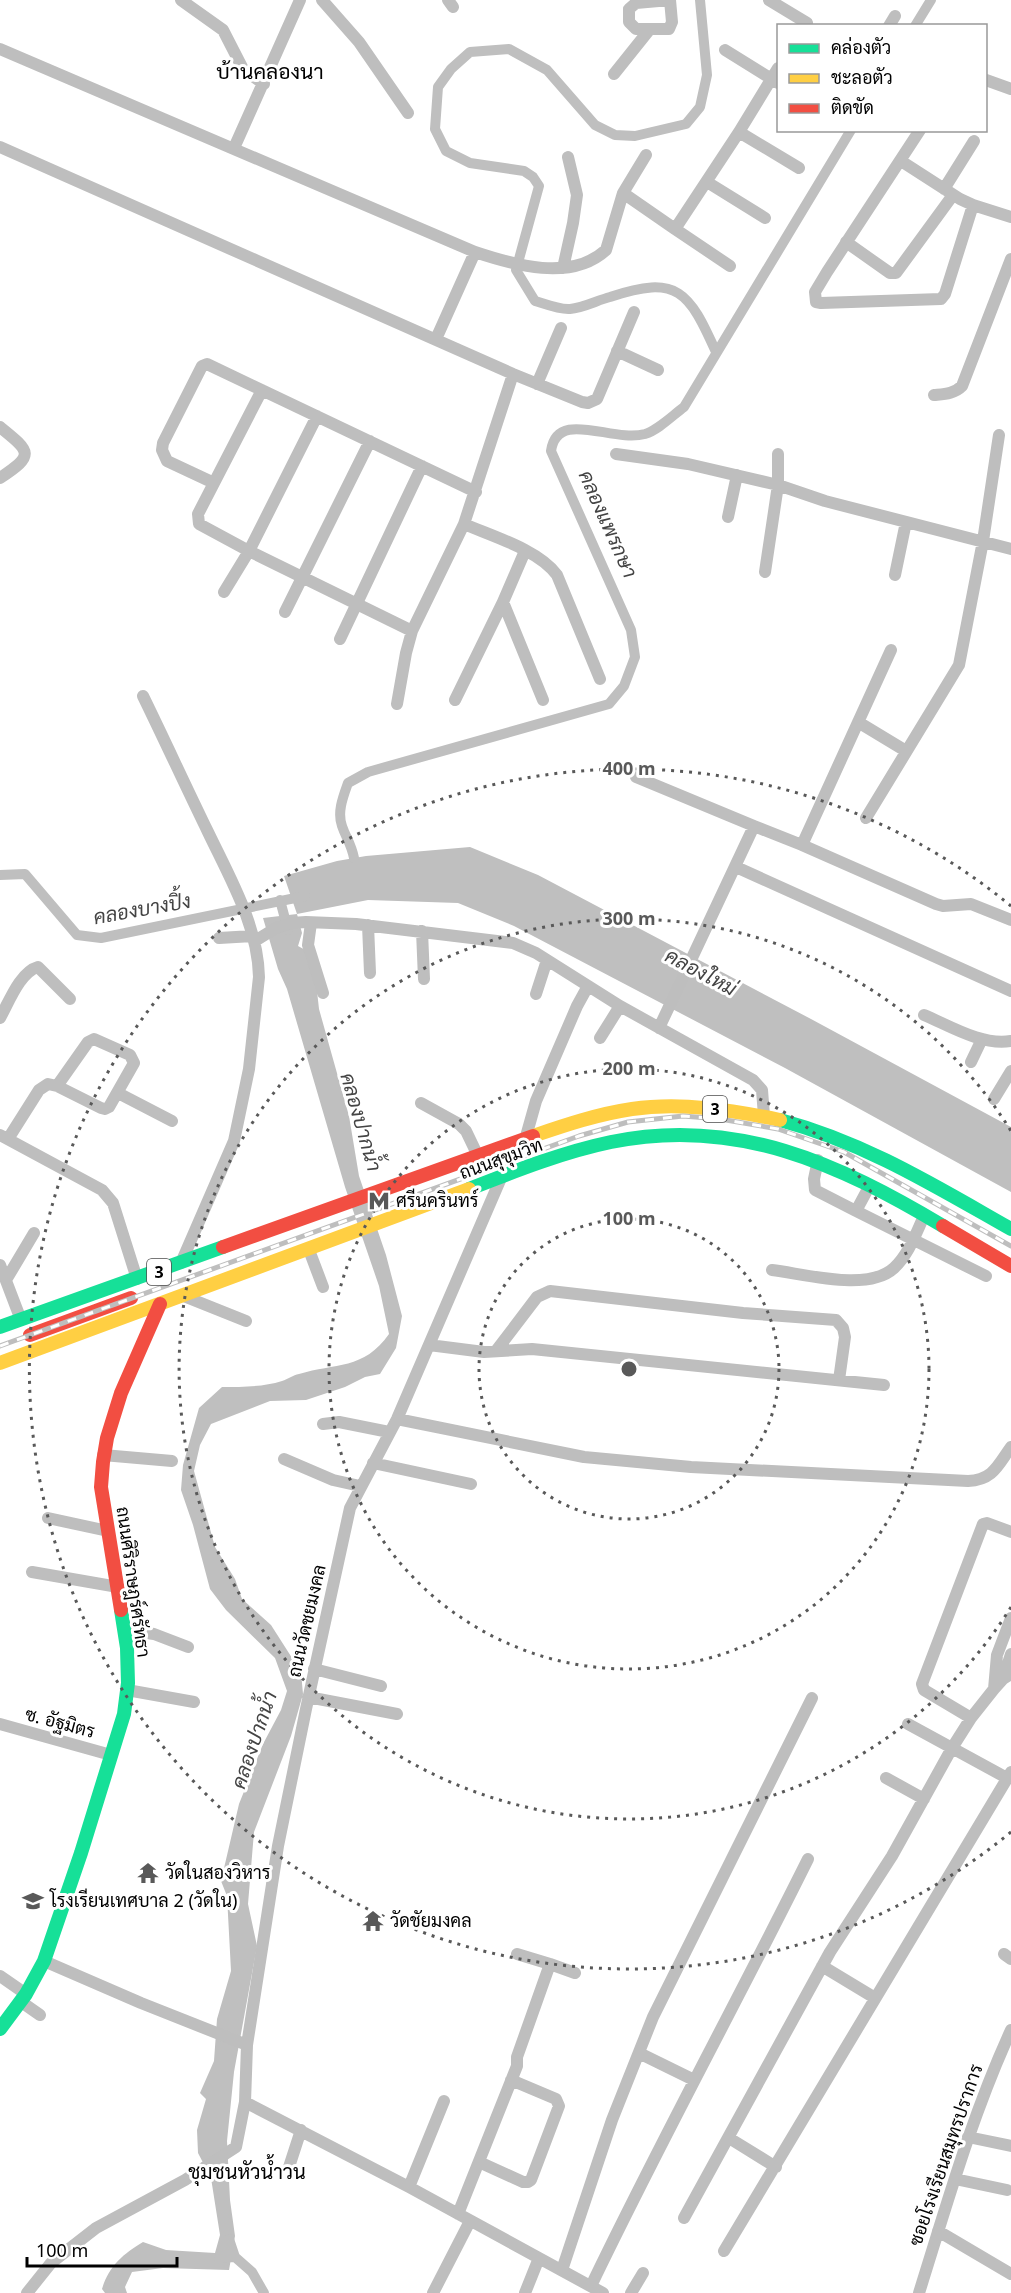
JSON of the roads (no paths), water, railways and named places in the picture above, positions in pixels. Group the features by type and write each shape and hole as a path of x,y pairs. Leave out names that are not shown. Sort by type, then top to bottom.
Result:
{"main road":[{"name":"ถนนสุขุมวิท","path":"1,1326 181,1264 576,1121 636,1108 678,1106 764,1116 820,1132 864,1149 1011,1230"},
{"name":"ถนนสุขุมวิท","path":"0,1363 326,1244 502,1176 585,1148 624,1139 701,1136 784,1150 818,1161 870,1185 1011,1266"},
{"path":"207,1271 236,1264 289,1257"},
{"path":"21,1339 148,1292"},
{"name":"ถนนศิริราษฎร์ศรัทธา","path":"0,2029 23,1997 44,1961 124,1714 127,1690 127,1648 101,1487 103,1455 109,1425 117,1403 160,1304"}],"street":[{"path":"181,0 223,30 243,69 264,84"},
{"path":"234,148 300,0"},
{"path":"322,0 359,42 408,113"},
{"path":"670,0 671,28 632,27 628,22 629,9 636,3 670,0"},
{"path":"769,0 805,24"},
{"path":"614,74 650,29"},
{"path":"0,49 502,262 563,268 599,257 606,250 623,193 646,155"},
{"path":"675,229 775,81 725,50"},
{"path":"987,80 1011,89"},
{"path":"740,132 799,168"},
{"path":"919,132 815,292 816,302 916,302 941,299 945,294 974,205"},
{"path":"846,242 890,273 896,273 948,192 974,141"},
{"path":"0,147 513,374 582,402 593,402 597,399 634,312"},
{"path":"563,268 577,195 568,157"},
{"path":"901,161 948,192 974,205 1011,217"},
{"path":"707,182 765,218"},
{"path":"623,193 730,266"},
{"path":"436,339 475,252"},
{"path":"934,395 950,393 962,386 1011,259"},
{"path":"537,384 561,328"},
{"path":"617,351 658,370"},
{"path":"214,483 167,461 162,450 163,443 202,366 210,364 476,492"},
{"path":"397,704 412,631 464,524 513,374"},
{"path":"262,390 198,514 199,524 412,631"},
{"path":"224,592 249,551 317,416"},
{"path":"0,427 21,444 25,456 23,462 0,477"},
{"path":"866,818 959,665 983,541 999,435"},
{"path":"285,612 370,441"},
{"path":"616,454 688,464 778,485 825,501 1011,549"},
{"path":"765,572 778,485 778,454"},
{"path":"340,639 355,603 422,466"},
{"path":"728,517 736,475"},
{"path":"895,575 906,522"},
{"path":"464,524 543,560 557,575 600,679"},
{"path":"455,700 525,551"},
{"path":"503,602 543,700"},
{"path":"802,845 891,650"},
{"path":"143,696 236,891 255,936 260,978 249,1069 234,1141 181,1264"},
{"path":"858,722 906,751"},
{"path":"636,777 802,845 936,904 943,906 971,904 1011,920"},
{"path":"659,1028 754,826"},
{"path":"736,867 1011,991"},
{"path":"309,922 308,945 323,993"},
{"path":"219,938 255,936 276,928 309,922 368,925 513,943 548,960 620,1006 759,1085 762,1090 764,1116"},
{"path":"368,925 370,973"},
{"path":"422,931 424,979"},
{"path":"536,994 548,960"},
{"path":"0,1018 24,978 33,968 38,967 44,971 70,999"},
{"path":"525,1140 536,1101 588,986"},
{"path":"600,1038 620,1006"},
{"path":"924,1015 982,1039 1011,1041"},
{"path":"57,1086 88,1042 94,1039 130,1055 133,1059 134,1063 109,1107 105,1109 48,1084 39,1090 4,1137 102,1190 109,1196 137,1279"},
{"path":"971,1062 982,1039"},
{"path":"994,1099 1011,1071"},
{"path":"118,1093 172,1121"},
{"path":"421,1103 459,1124 466,1131 478,1156"},
{"path":"818,1161 814,1179 815,1190 986,1276"},
{"name":"ถนนวัดชยมงคล","path":"27,2293 51,2263 96,2229 231,2152 238,2142 245,2102 244,2044 278,1846 346,1522 360,1486 398,1419 502,1176"},
{"path":"856,1211 870,1185"},
{"path":"772,1270 844,1280 868,1280 888,1273 896,1266 914,1239 924,1216"},
{"path":"6,1280 34,1233"},
{"path":"309,1250 323,1287"},
{"path":"0,1265 21,1320"},
{"path":"496,1351 537,1297 550,1291 743,1313 836,1320 843,1328 845,1337 839,1380"},
{"path":"183,1296 246,1321"},
{"path":"429,1345 484,1352 532,1349 884,1385"},
{"path":"398,1419 584,1457 691,1467 968,1481 979,1481 990,1476 1011,1447"},
{"path":"323,1424 339,1422 389,1432"},
{"path":"103,1455 172,1461"},
{"path":"285,1459 333,1480 360,1486"},
{"path":"373,1462 471,1484"},
{"path":"48,1518 108,1531"},
{"path":"971,1718 924,1690 922,1683 983,1524 987,1523 1011,1532"},
{"path":"32,1572 118,1587"},
{"path":"994,1689 997,1655 1011,1618"},
{"path":"124,1630 154,1634 188,1647"},
{"path":"684,2218 822,1966 892,1856 971,1718 1007,1676 1011,1654"},
{"path":"315,1669 381,1686"},
{"path":"127,1690 194,1702"},
{"path":"308,1697 397,1714"},
{"path":"562,2270 612,2120 653,2017 812,1698"},
{"name":"ซ. อัฐมิตร","path":"0,1724 111,1755"},
{"path":"724,2251 1009,1775 908,1724"},
{"path":"886,1778 924,1799"},
{"path":"591,2286 641,2182 753,1970 808,1859"},
{"path":"518,1954 575,1973"},
{"path":"44,1961 244,2044"},
{"path":"458,2214 511,2080 550,1964"},
{"path":"822,1966 875,1998"},
{"path":"0,1976 40,2015"},
{"name":"ซอยโรงเรียนสมุทรปราการ","path":"919,2293 981,2099 1011,2030"},
{"path":"639,2054 694,2080"},
{"path":"479,2162 523,2182 531,2180 559,2102 556,2098 511,2080"},
{"path":"409,2187 444,2101"},
{"path":"245,2102 409,2187 603,2293"},
{"path":"289,2167 301,2130"},
{"path":"729,2138 776,2167"},
{"path":"968,2138 1011,2146"},
{"path":"955,2179 1006,2190"},
{"path":"433,2293 470,2221"},
{"path":"938,2230 1011,2274"},
{"path":"525,2293 539,2258"},
{"path":"631,2293 643,2273"}],"water":[{"name":"คลองใหม่","path":"470,847 538,875 1011,1127 1011,1192 785,1068 514,926 458,903 368,900 297,914 284,876 337,861 366,856"},
{"path":"297,914 302,933 298,946 309,952 319,1009 349,1116 359,1176 386,1255 402,1316 396,1348 380,1374 365,1377 345,1387 306,1400 270,1401 211,1424 200,1445 194,1471 215,1547 235,1579 242,1599 271,1625 301,1672 303,1694 291,1736 254,1832 248,1904 257,1946 234,2072 227,2141 230,2200 235,2236 229,2270 163,2268 132,2272 125,2287 127,2293 105,2293 102,2289 113,2267 129,2251 143,2242 166,2250 215,2253 220,2235 211,2178 198,2153 197,2130 206,2099 200,2093 214,2061 217,2019 231,1971 227,1896 221,1881 239,1804 263,1744 281,1710 287,1691 275,1658 226,1610 210,1589 181,1490 183,1465 199,1408 222,1387 267,1384 359,1360 379,1346 389,1334 379,1286 345,1187 287,989 278,969 263,918"}],"waterway":[{"path":"700,0 707,75 700,107 686,124 635,136 615,135 595,125 547,70 509,49 470,52 451,69 438,87 435,129 446,151 470,163 524,171 533,177 539,186 516,270 535,301 557,308 570,309 633,290 651,287 666,288 678,293 689,302 716,352"},
{"name":"คลองแพรกษา","path":"916,24 931,0"},
{"name":"คลองแพรกษา","path":"354,858 340,815 348,783 368,772 609,704 624,686 635,657 631,630 551,451 555,438 564,431 575,429 632,436 645,434 660,426 684,407 850,132"},
{"name":"คลองบางปิ้ง","path":"0,875 25,874 77,935 101,938 305,896"},
{"name":"คลองปากน้ำ","path":"280,900 288,930"},
{"name":"คลองปากน้ำ","path":"219,2258 235,2257 229,2239"},
{"path":"235,2257 252,2272 264,2293"}],"railway":[{"path":"0,1346 579,1136 628,1122 683,1116 720,1119 778,1129 844,1152 1011,1246"}],"place":[{"name":"ศรีนครินทร์","path":"379,1201"},
{"name":"วัดในสองวิหาร","path":"148,1873"},
{"name":"โรงเรียนเทศบาล 2 (วัดใน)","path":"33,1901"},
{"name":"วัดชัยมงคล","path":"373,1921"}],"district":[{"name":"บ้านคลองนา","path":"270,72"},
{"name":"ชุมชนหัวน้ำวน","path":"247,2172"}]}
